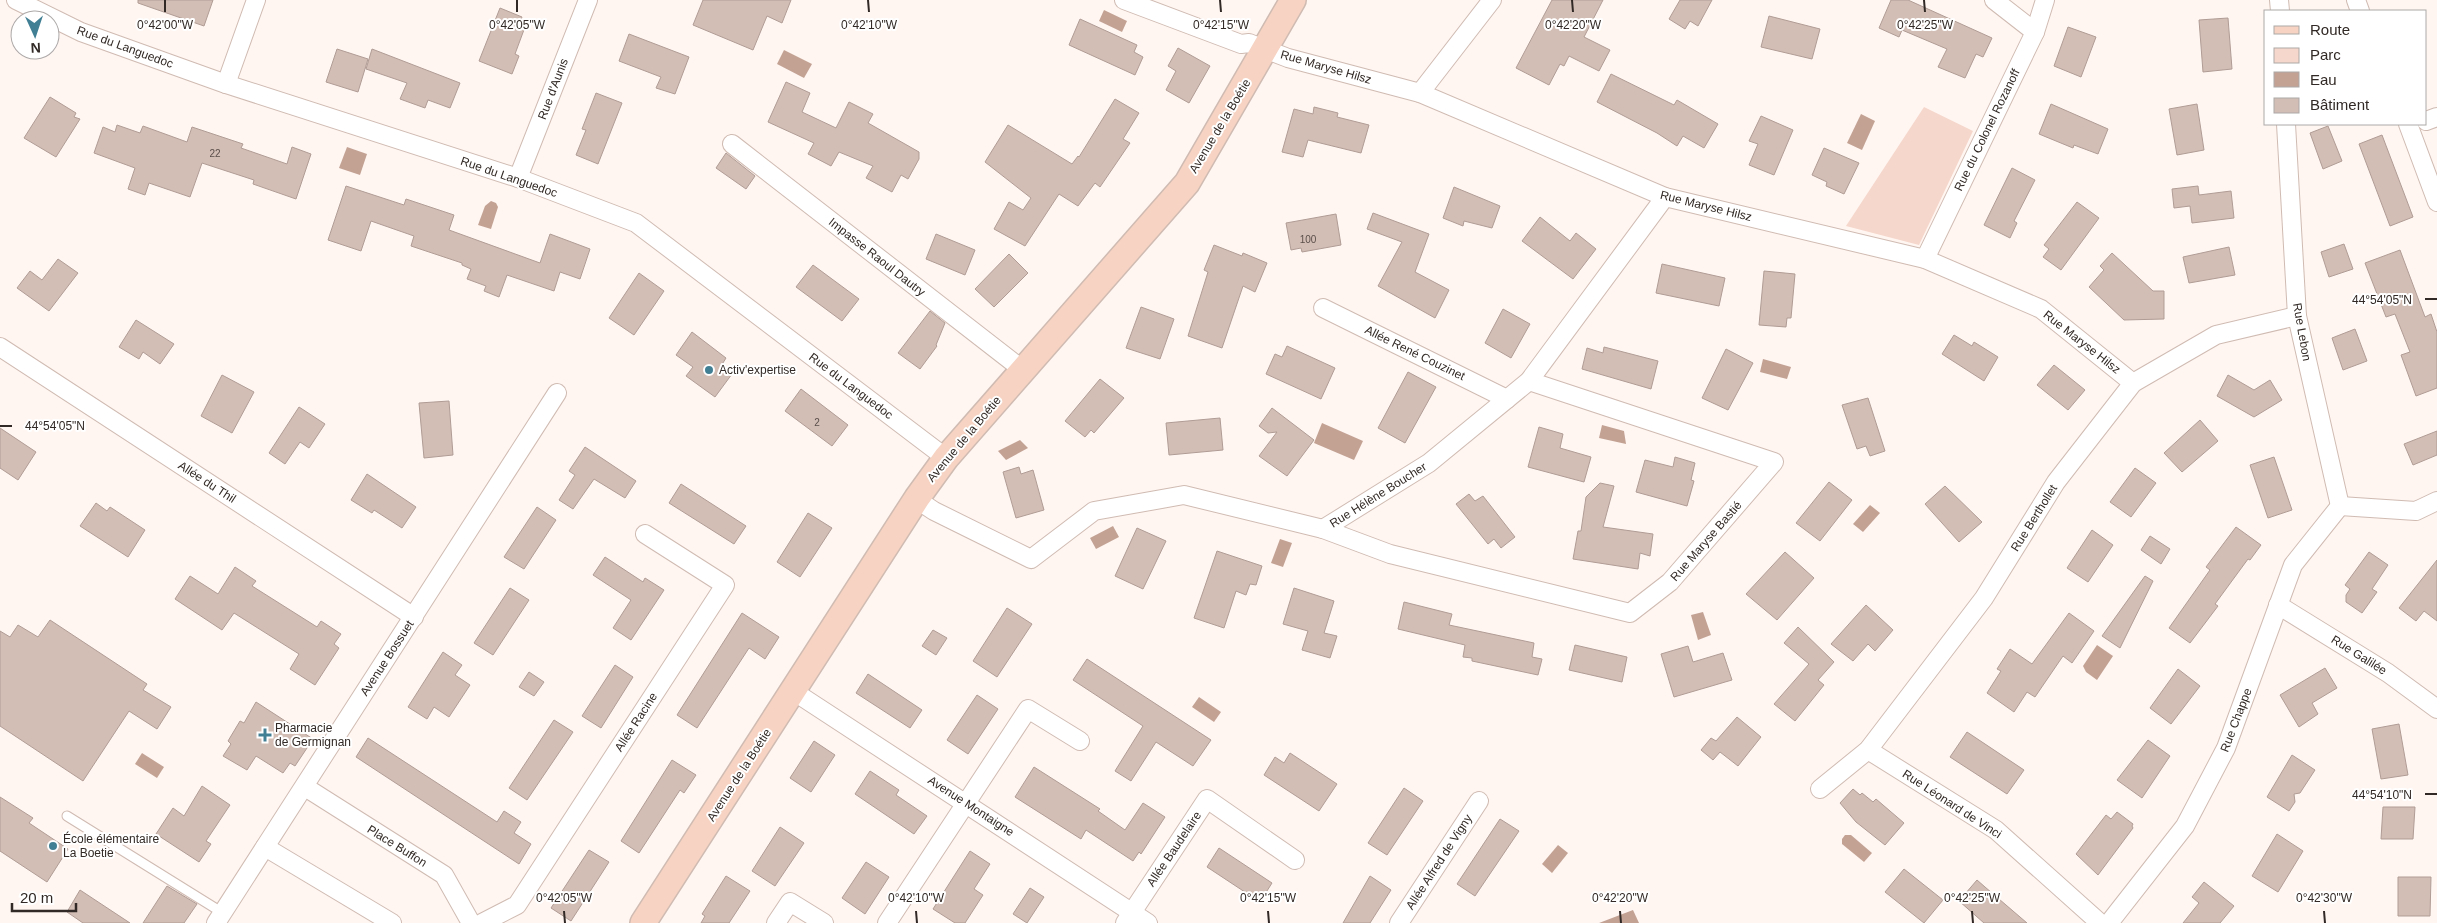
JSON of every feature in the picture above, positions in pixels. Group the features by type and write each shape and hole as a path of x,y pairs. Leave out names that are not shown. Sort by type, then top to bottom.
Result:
{"main road":[{"name":"Avenue de la Boétie","path":"644,923 916,499 946,458 1186,183 1293,0"}],"street":[{"name":"Rue du Languedoc","path":"16,0 81,32 226,84 518,178 636,223 946,458"},
{"path":"226,84 256,0"},
{"name":"Rue d'Aunis","path":"518,178 588,0"},
{"name":"Rue Maryse Hilsz","path":"1124,0 1241,44 1249,43 1288,58 1420,93 1665,197 1925,259 2040,309 2133,383"},
{"path":"1420,93 1492,0"},
{"path":"1994,0 2035,32"},
{"name":"Rue du Colonel Rozanoff","path":"1925,259 2035,32 2045,0"},
{"name":"Rue Lebon","path":"2286,125 2297,316 2340,506"},
{"path":"2415,125 2437,202"},
{"name":"Impasse Raoul Dautry","path":"732,144 1023,370"},
{"name":"Rue Hélène Boucher","path":"916,499 934,511 1031,560 1094,510 1184,495 1323,529 1428,463 1529,382 1665,197"},
{"name":"Allée René Couzinet","path":"1323,308 1507,399"},
{"name":"Rue Berthollet","path":"1820,789 1868,750 1984,598 2056,482 2133,383 2216,335 2297,316"},
{"name":"Allée du Thil","path":"0,347 414,617"},
{"name":"Rue Maryse Bastié","path":"1323,529 1390,554 1630,613 1670,582 1774,462 1529,382"},
{"name":"Avenue Bossuet","path":"219,918 557,393"},
{"path":"2340,506 2416,511 2437,501"},
{"name":"Rue Chappe","path":"2110,923 2185,826 2226,748 2293,565 2340,506"},
{"name":"Allée Racine","path":"482,923 517,905 725,586 645,534"},
{"name":"Rue Galilée","path":"2278,605 2388,673 2437,708"},
{"name":"Avenue Montaigne","path":"793,691 968,803 1129,917 1148,923"},
{"path":"887,923 968,803 1028,709 1080,741"},
{"name":"Rue Léonard de Vinci","path":"1868,750 1996,830 2100,923"},
{"name":"Place Buffon","path":"305,787 444,876 471,923"},
{"name":"Allée Baudelaire","path":"1129,917 1207,800 1295,860"},
{"name":"Allée Alfred de Vigny","path":"1399,923 1479,800"},
{"path":"266,847 392,923"},
{"path":"776,923 790,902 824,923"}],"lane":[{"path":"67,816 219,918"}],"green space":[{"path":"1924,107 1973,131 1919,245 1846,226"}],"water":[{"path":"1104,10 1127,21 1122,32 1099,21"},
{"path":"784,50 812,64 804,78 777,64"},
{"path":"1861,114 1875,121 1862,150 1847,143"},
{"path":"347,147 367,154 360,175 339,168"},
{"path":"491,201 496,203 498,207 491,229 478,225 485,206"},
{"path":"1763,359 1791,367 1787,379 1760,372"},
{"path":"1322,423 1363,441 1354,460 1314,443"},
{"path":"1602,425 1624,431 1626,444 1599,438"},
{"path":"1020,440 1028,448 1006,460 998,451"},
{"path":"1870,505 1880,513 1863,532 1853,524"},
{"path":"1113,526 1119,537 1096,549 1090,538"},
{"path":"1280,539 1292,543 1283,567 1271,563"},
{"path":"1703,612 1711,635 1698,640 1691,615"},
{"path":"2097,645 2113,656 2097,680 2086,672 2083,666"},
{"path":"1199,697 1221,712 1214,722 1192,707"},
{"path":"142,753 164,767 157,778 135,764"},
{"path":"1845,835 1851,835 1872,853 1864,862 1842,844 1842,839"},
{"path":"1558,845 1568,853 1552,873 1542,864"},
{"path":"1633,910 1639,923 1599,923"}],"building":[{"path":"138,0 213,0 204,26 138,3"},
{"path":"703,0 791,0 782,23 767,16 753,50 693,25"},
{"path":"1552,0 1603,0 1584,37 1610,50 1599,71 1569,56 1564,66 1560,64 1549,85 1516,68"},
{"path":"1680,0 1712,0 1698,26 1690,21 1685,29 1669,19"},
{"path":"1891,0 1908,0 1992,38 1983,57 1976,54 1965,78 1938,67 1947,49 1902,30 1899,37 1879,28"},
{"path":"500,8 522,17 519,24 525,27 515,54 519,56 512,74 479,61"},
{"path":"1769,16 1820,29 1812,59 1761,47"},
{"path":"2228,18 2232,69 2203,72 2199,20"},
{"path":"1080,19 1137,45 1134,52 1143,57 1135,75 1069,45"},
{"path":"2068,27 2096,37 2081,77 2054,66"},
{"path":"629,34 689,57 675,94 656,88 661,77 619,61"},
{"path":"1178,48 1210,66 1189,103 1166,90 1176,71 1168,66"},
{"path":"337,49 368,59 358,92 326,82"},
{"path":"372,49 460,83 450,108 428,100 425,108 400,99 407,83 366,69"},
{"path":"1611,74 1674,105 1677,100 1718,124 1704,148 1683,136 1677,146 1657,133 1597,102"},
{"path":"786,82 810,93 802,112 836,128 849,102 873,114 868,123 919,152 919,159 908,179 901,175 892,192 866,178 873,166 839,152 831,166 808,154 814,143 768,122"},
{"path":"596,93 622,103 598,164 576,155 586,130 582,129"},
{"path":"50,97 76,113 74,117 80,119 56,157 24,138"},
{"path":"1115,99 1139,113 1123,139 1130,143 1100,187 1095,183 1078,206 1059,194 1025,246 994,229 1009,202 1023,210 1031,198 985,162 1008,125 1072,164 1079,157"},
{"path":"2051,104 2108,129 2098,154 2074,145 2073,148 2039,134"},
{"path":"2197,104 2204,150 2177,155 2169,109"},
{"path":"1314,107 1338,113 1337,117 1369,125 1361,153 1308,140 1303,157 1282,152 1294,109 1313,114"},
{"path":"1761,116 1793,130 1774,175 1749,165 1758,144 1749,141"},
{"path":"117,125 140,133 143,126 187,142 192,127 243,144 241,148 287,164 292,147 311,154 296,199 253,184 254,180 202,163 190,197 149,183 145,195 128,189 135,168 94,153 103,127 115,132"},
{"path":"2328,126 2342,161 2323,169 2310,133"},
{"path":"2382,135 2413,217 2390,226 2359,144"},
{"path":"1824,148 1859,163 1844,194 1826,186 1827,182 1812,175"},
{"path":"726,153 755,176 746,189 716,168"},
{"path":"2012,168 2035,180 2014,221 2017,223 2010,238 1984,225"},
{"path":"346,186 404,205 406,199 454,215 449,230 540,263 550,234 590,249 580,279 560,272 554,291 507,275 499,297 484,291 486,286 467,279 471,269 462,265 462,263 411,246 414,236 371,221 361,251 328,240"},
{"path":"2198,186 2199,195 2231,191 2234,218 2192,223 2190,206 2174,208 2172,189"},
{"path":"1454,187 1500,206 1492,228 1464,221 1463,226 1443,218"},
{"path":"2077,202 2099,218 2061,270 2043,257 2049,249 2044,245"},
{"path":"1373,213 1429,234 1415,272 1449,290 1435,318 1378,286 1402,242 1367,229"},
{"path":"1336,214 1341,245 1302,252 1301,248 1291,250 1286,223"},
{"path":"1540,217 1570,241 1576,233 1596,249 1573,279 1522,241"},
{"path":"936,234 975,250 965,275 926,259"},
{"path":"2344,244 2353,269 2329,277 2321,252"},
{"path":"1214,245 1242,256 1243,253 1267,263 1255,292 1243,286 1222,348 1188,336 1208,272 1204,270"},
{"path":"2229,247 2235,275 2189,283 2183,257"},
{"path":"2400,250 2425,317 2431,314 2437,332 2437,388 2416,396 2401,355 2410,352 2395,314 2386,317 2365,263"},
{"path":"2112,253 2153,291 2164,291 2164,319 2124,320 2089,287 2104,270 2100,266"},
{"path":"1009,254 1028,273 994,307 975,289"},
{"path":"58,259 78,273 49,311 17,288 30,271 42,280"},
{"path":"1662,264 1725,278 1719,306 1656,293"},
{"path":"813,265 859,299 842,321 796,287"},
{"path":"1764,271 1795,274 1791,318 1787,318 1786,327 1759,325"},
{"path":"639,273 664,291 634,335 609,318"},
{"path":"1141,307 1174,319 1160,359 1126,348"},
{"path":"1503,309 1530,324 1511,358 1485,343"},
{"path":"930,311 945,323 937,346 920,369 898,353"},
{"path":"136,320 174,344 160,364 143,352 139,359 119,347"},
{"path":"2355,329 2367,361 2343,370 2332,338"},
{"path":"692,332 726,358 721,366 732,374 715,397 686,376 693,367 676,355"},
{"path":"1954,335 1972,346 1974,342 1998,357 1984,381 1942,354"},
{"path":"1287,346 1335,368 1321,399 1266,374 1275,354 1282,357"},
{"path":"1604,347 1658,361 1651,389 1582,369 1587,348 1603,353"},
{"path":"1726,349 1753,363 1728,410 1702,398"},
{"path":"2054,365 2085,390 2068,410 2037,385"},
{"path":"1408,372 1436,387 1405,443 1378,428"},
{"path":"222,375 254,392 232,433 201,416"},
{"path":"2228,375 2254,390 2270,380 2282,400 2254,417 2217,396"},
{"path":"1100,379 1124,398 1094,433 1091,430 1085,437 1065,421"},
{"path":"801,389 848,425 832,446 785,411"},
{"path":"1868,398 1885,451 1870,456 1866,446 1857,449 1842,405"},
{"path":"449,401 453,455 424,458 419,403"},
{"path":"299,407 325,424 309,448 300,442 285,464 269,453"},
{"path":"1272,408 1314,440 1287,476 1259,456 1277,432 1268,433 1259,426"},
{"path":"1220,418 1223,450 1169,455 1166,423"},
{"path":"2200,420 2218,441 2182,472 2164,453"},
{"path":"1539,427 1563,434 1560,448 1591,457 1584,482 1528,467"},
{"path":"0,428 36,452 18,480 0,468"},
{"path":"2437,431 2437,455 2413,465 2404,444"},
{"path":"585,447 636,481 625,498 594,479 573,509 559,500 575,475 569,471"},
{"path":"1675,457 1695,463 1691,480 1694,481 1687,506 1636,492 1645,460 1673,467"},
{"path":"2274,457 2292,510 2268,518 2250,465"},
{"path":"1019,467 1021,474 1033,470 1044,510 1016,518 1003,472"},
{"path":"2135,468 2156,483 2131,517 2110,502"},
{"path":"367,474 416,507 402,528 374,510 372,513 351,500"},
{"path":"1829,482 1852,500 1820,541 1796,523"},
{"path":"1600,483 1614,486 1603,527 1653,534 1650,556 1640,553 1638,569 1573,559 1578,531 1581,531 1586,497"},
{"path":"681,484 746,526 734,544 669,503"},
{"path":"1945,486 1982,522 1959,542 1925,504"},
{"path":"1469,494 1475,501 1483,496 1515,537 1501,548 1494,539 1488,544 1456,504"},
{"path":"96,503 107,511 110,507 145,530 128,557 80,526"},
{"path":"537,507 556,520 524,569 504,557"},
{"path":"808,513 832,528 800,577 777,562"},
{"path":"2236,527 2261,545 2250,560 2248,559 2215,604 2218,606 2190,643 2169,628 2210,570 2206,567"},
{"path":"1137,528 1166,541 1143,589 1115,576"},
{"path":"2092,530 2113,545 2088,582 2067,568"},
{"path":"2150,536 2170,549 2161,564 2141,550"},
{"path":"1217,551 1262,566 1256,585 1250,584 1246,595 1236,591 1224,628 1194,618"},
{"path":"1785,552 1814,578 1777,620 1746,594"},
{"path":"2369,552 2388,565 2372,589 2377,592 2362,613 2346,602 2346,595 2350,589 2345,585"},
{"path":"605,557 643,582 645,578 664,590 631,640 613,628 631,600 593,575"},
{"path":"2437,560 2437,621 2424,611 2416,621 2399,608"},
{"path":"235,567 256,581 252,586 317,627 321,621 341,634 334,644 339,648 315,685 290,669 299,654 234,613 222,630 175,599 190,576 218,594"},
{"path":"2145,576 2153,581 2120,648 2102,636"},
{"path":"510,588 529,600 493,655 474,643"},
{"path":"1294,588 1334,601 1324,633 1337,636 1330,658 1302,650 1308,631 1283,624"},
{"path":"1404,602 1452,614 1449,625 1534,643 1532,657 1542,659 1538,675 1472,661 1472,658 1463,657 1465,645 1398,629"},
{"path":"1866,605 1893,630 1875,651 1868,644 1853,661 1831,644"},
{"path":"1007,608 1032,624 997,677 973,661"},
{"path":"742,613 779,637 765,659 749,648 697,728 677,715"},
{"path":"2069,613 2094,631 2072,663 2063,656 2035,697 2027,692 2014,712 1987,693 2001,671 1997,669 2010,649 2032,664"},
{"path":"50,620 147,684 143,690 171,707 157,729 129,711 83,781 0,726 0,631 10,637 18,625 38,637"},
{"path":"1798,627 1834,662 1818,680 1824,685 1795,721 1774,704 1809,664 1784,643"},
{"path":"933,630 947,638 936,655 922,646"},
{"path":"1575,645 1627,657 1622,682 1569,670"},
{"path":"1688,646 1693,662 1723,653 1732,680 1674,697 1661,654"},
{"path":"443,652 462,665 455,675 470,685 449,717 434,707 427,719 408,707"},
{"path":"1087,659 1211,740 1193,766 1156,742 1131,781 1115,771 1143,726 1073,680"},
{"path":"615,665 633,677 601,728 582,716"},
{"path":"2325,668 2337,688 2312,703 2318,714 2299,727 2280,695"},
{"path":"2178,669 2200,686 2171,724 2150,708"},
{"path":"529,672 544,682 534,696 519,687"},
{"path":"868,674 922,710 910,728 856,693"},
{"path":"977,695 998,709 968,754 947,740"},
{"path":"256,702 313,739 295,766 290,763 283,773 256,756 247,770 223,756 231,744 228,741 240,721 244,723"},
{"path":"1737,717 1761,737 1738,766 1720,752 1713,760 1701,750 1711,738 1716,741"},
{"path":"554,720 573,732 527,800 509,788"},
{"path":"2399,724 2408,775 2381,779 2372,729"},
{"path":"1967,732 2024,770 2007,794 1950,757"},
{"path":"368,738 497,822 504,811 521,822 514,833 531,844 519,864 356,757"},
{"path":"2148,740 2170,756 2142,798 2117,780"},
{"path":"814,741 835,755 811,792 790,778"},
{"path":"1290,753 1337,784 1319,811 1264,775 1275,757 1284,763"},
{"path":"2292,755 2315,770 2300,793 2294,794 2295,802 2289,811 2267,797"},
{"path":"672,760 696,775 684,793 680,790 639,853 621,841"},
{"path":"1034,767 1100,809 1098,811 1125,830 1143,803 1165,817 1141,854 1139,852 1133,861 1086,830 1081,839 1015,797"},
{"path":"870,771 899,790 896,795 927,816 914,834 855,794"},
{"path":"202,786 230,805 206,841 211,844 199,862 156,834 173,808 184,816"},
{"path":"1404,788 1423,801 1387,855 1368,843"},
{"path":"1853,789 1860,795 1862,793 1873,802 1876,799 1904,823 1885,845 1856,822 1840,803"},
{"path":"0,797 33,818 29,823 68,849 47,882 0,851"},
{"path":"2383,807 2415,807 2413,839 2381,839"},
{"path":"2117,812 2133,824 2133,828 2098,875 2076,854 2106,815 2111,819"},
{"path":"1500,819 1519,831 1475,896 1457,884"},
{"path":"780,827 804,843 775,886 752,871"},
{"path":"2277,834 2303,851 2278,892 2252,876"},
{"path":"1219,848 1272,883 1260,902 1207,867"},
{"path":"589,850 609,862 571,921 551,908"},
{"path":"970,851 990,864 974,889 983,895 965,923 955,923 933,909"},
{"path":"866,862 889,877 865,914 842,898"},
{"path":"1904,869 1943,900 1924,923 1885,892"},
{"path":"726,876 750,891 729,923 701,923 705,916 702,914"},
{"path":"1370,876 1391,890 1370,923 1343,923"},
{"path":"2398,877 2431,877 2430,916 2398,916"},
{"path":"1977,880 2027,923 1984,923 1959,901"},
{"path":"2204,882 2234,906 2220,923 2183,923 2199,903 2192,897"},
{"path":"167,886 197,904 184,923 143,923"},
{"path":"1030,888 1044,897 1027,923 1013,914"},
{"path":"80,890 130,923 83,923 67,912"}],"place":[{"name":"Activ'expertise","path":"709,370"},
{"name":"Pharmacie de Germignan","path":"265,735"},
{"name":"École élémentaire La Boetie","path":"53,846"}]}
